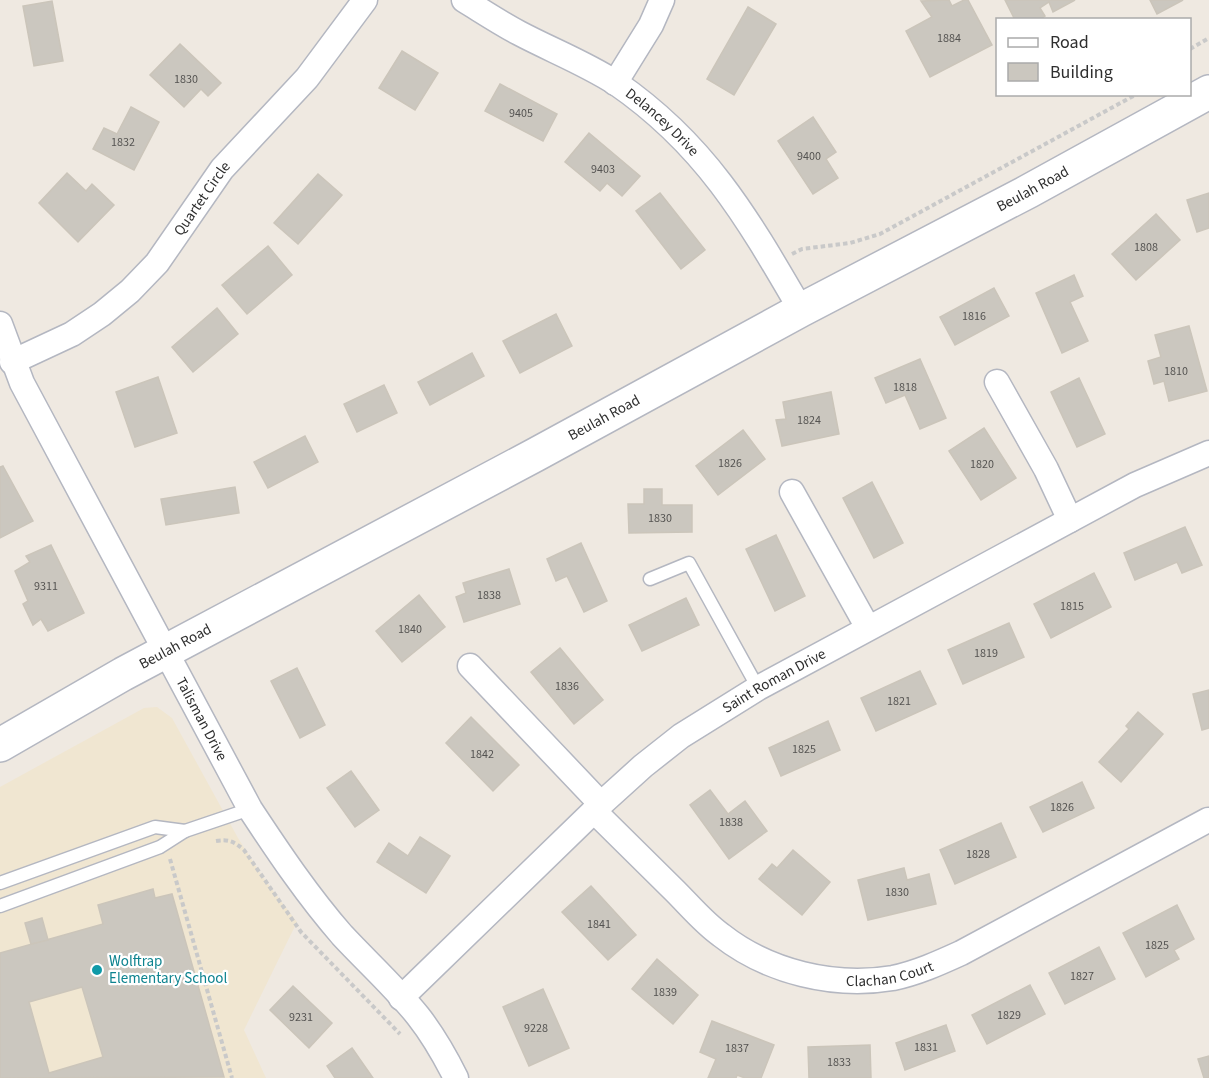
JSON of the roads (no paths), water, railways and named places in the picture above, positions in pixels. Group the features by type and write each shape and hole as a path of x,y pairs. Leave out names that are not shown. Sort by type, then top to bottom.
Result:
{"main road":[{"name":"Beulah Road","path":"0,745 165,651 515,466 801,310 1029,191 1209,92"}],"street":[{"name":"Quartet Circle","path":"12,362 72,334 102,314 130,291 157,262 222,169 307,78 365,0"},
{"name":"Delancey Drive","path":"464,0 519,33 615,82 660,118 714,173 748,220 801,310"},
{"path":"615,82 651,25 662,0"},
{"name":"Talisman Drive","path":"0,324 12,362 250,809 292,873 314,901 417,1015 440,1047 456,1078"},
{"path":"997,382 1046,469 1070,520"},
{"name":"Saint Roman Drive","path":"401,998 598,808 643,766 681,736 758,688 868,628 1135,485 1209,453"},
{"path":"792,492 868,628"},
{"name":"Clachan Court","path":"470,666 598,808 720,935 752,955 786,970 820,978 857,981 892,978 926,969 961,953 1208,820"}],"lane":[{"path":"650,579 689,563 758,688"},
{"path":"0,906 160,847 185,831 250,809"},
{"path":"0,883 155,827 185,831"}],"place":[{"name":"Wolftrap Elementary School","path":"97,970"}]}
